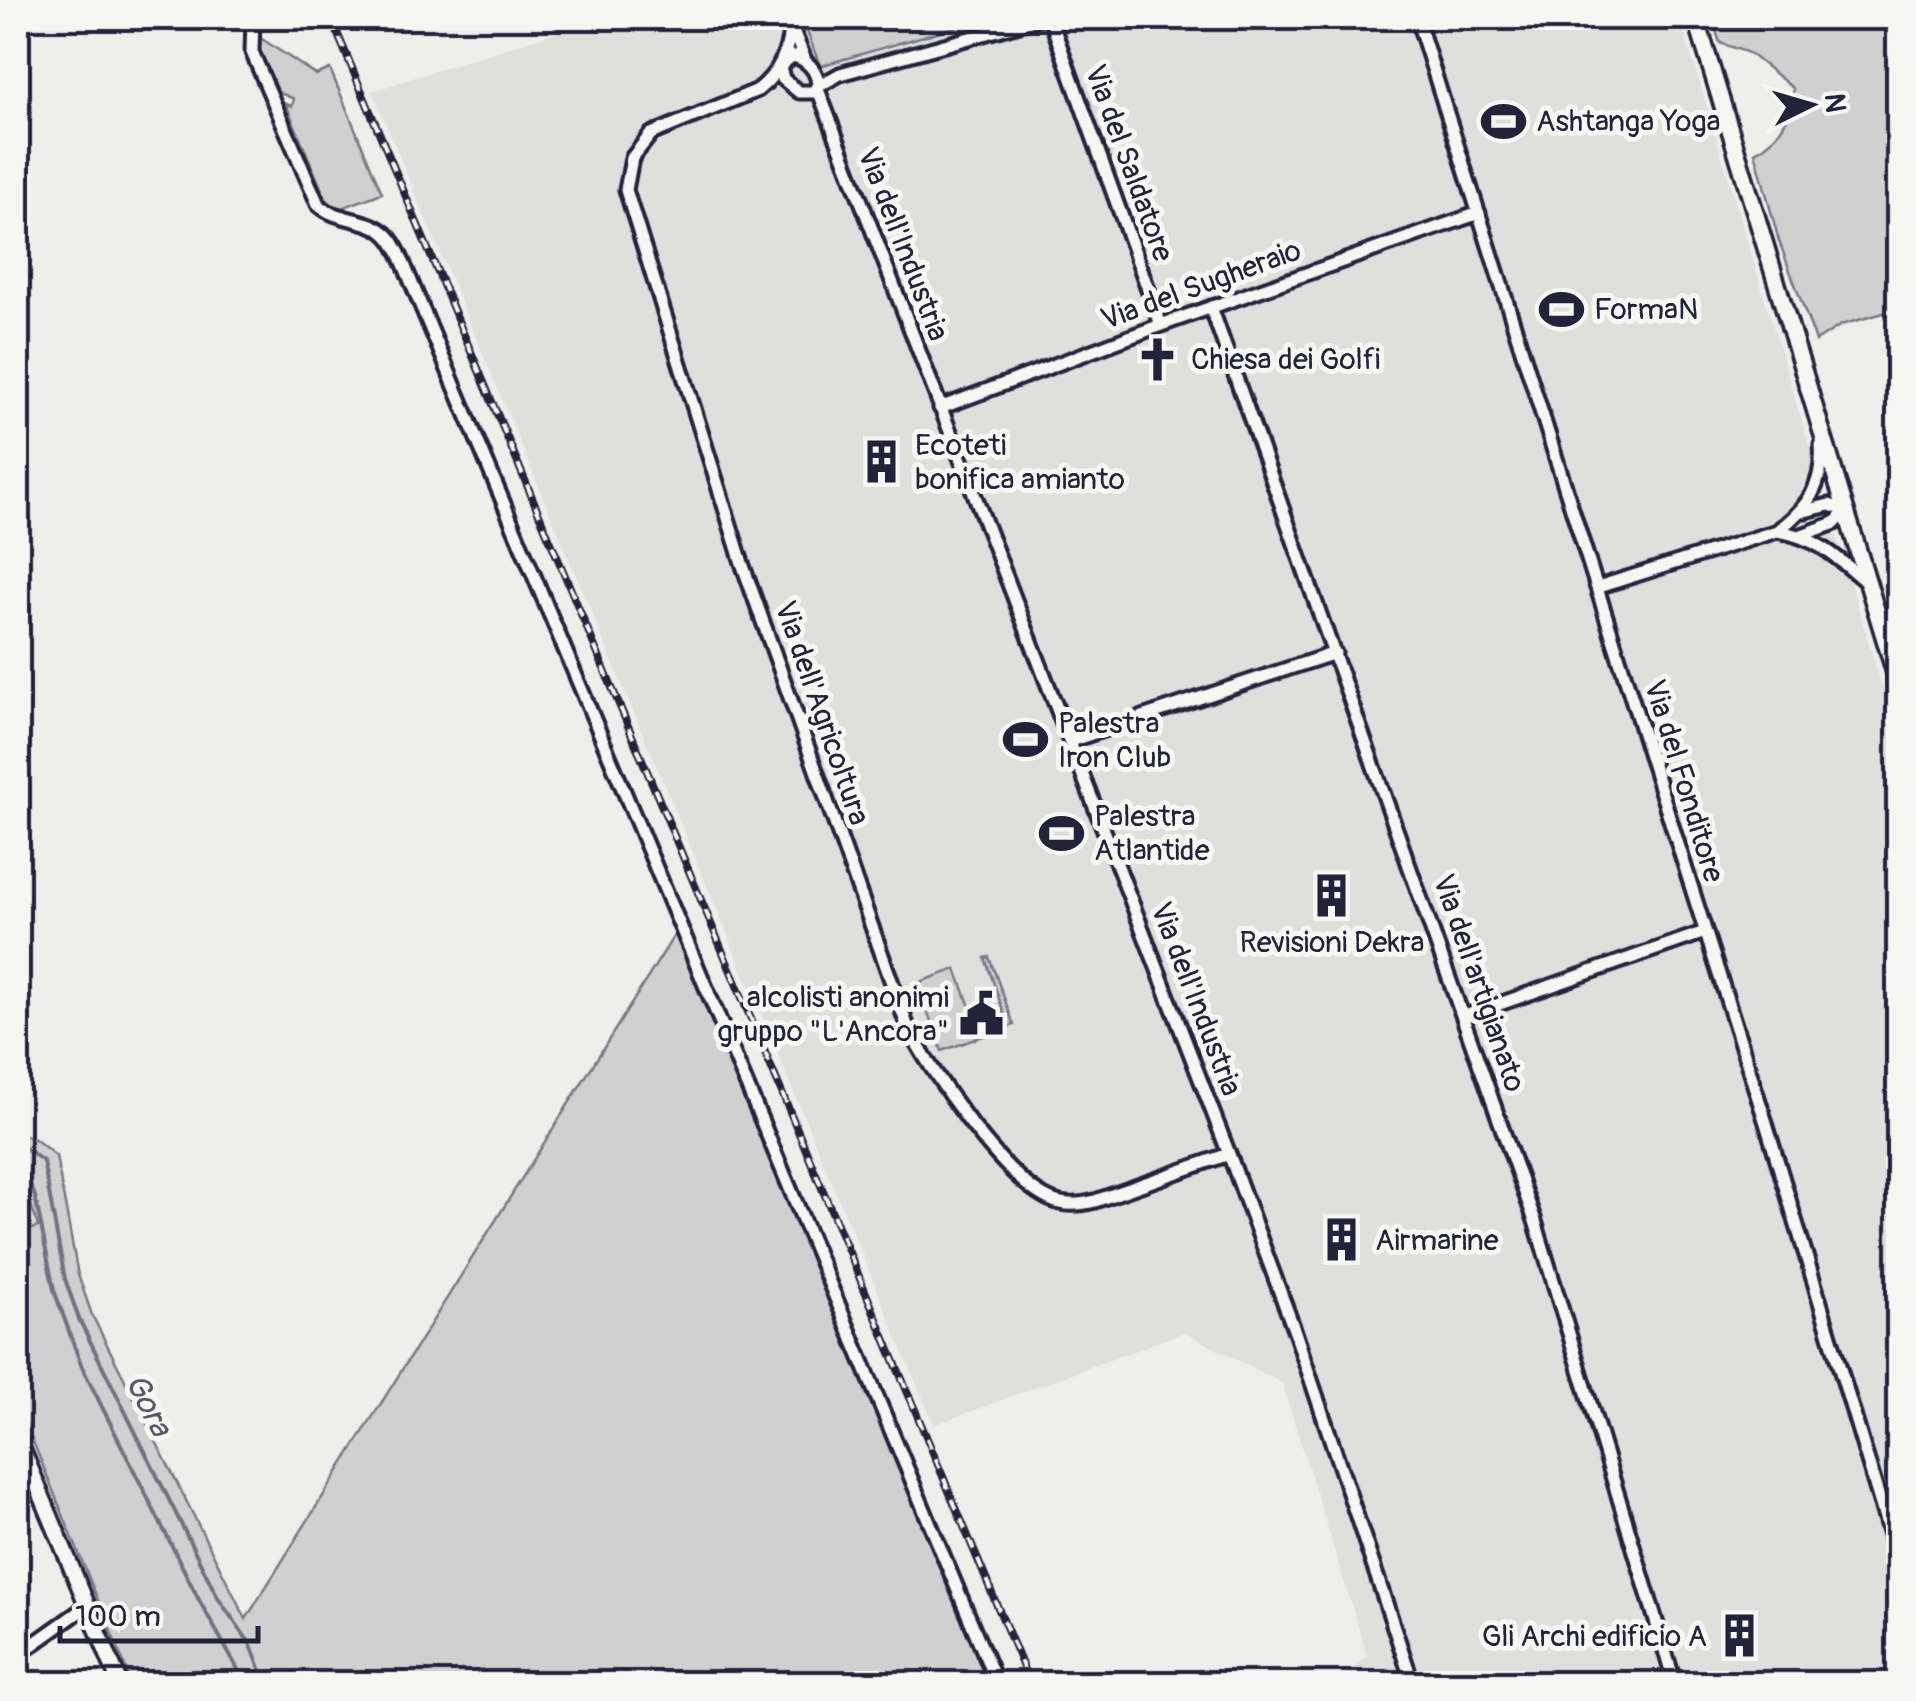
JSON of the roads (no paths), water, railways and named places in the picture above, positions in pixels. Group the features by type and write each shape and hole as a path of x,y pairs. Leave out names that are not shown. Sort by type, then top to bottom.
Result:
{"main road":[{"path":"1696,18 1898,682"}],"street":[{"path":"254,18 252,52 318,204 334,215 381,230 395,246 410,279 997,1684"},
{"path":"780,66 792,56 809,66 840,74 1041,18"},
{"name":"Via del Saldatore","path":"1050,18 1161,325"},
{"name":"Via del Fonditore","path":"1416,18 1706,932 1898,1561"},
{"path":"780,66 789,22"},
{"name":"Via dell'Industria","path":"789,22 1296,1332 1413,1684"},
{"name":"Via dell'Agricoltura","path":"758,90 780,66"},
{"name":"Via dell'Industria","path":"780,66 783,80 826,116"},
{"name":"Via dell'Agricoltura","path":"840,74 811,93 758,90 651,134 632,158 626,190 742,563 908,1025 948,1094 1004,1162 1053,1201 1095,1202 1229,1154"},
{"name":"Via del Sugheraio","path":"940,408 1479,213"},
{"name":"Via dell'artigianato","path":"1212,307 1465,1016 1554,1281 1675,1684"},
{"path":"1598,587 1778,531 1801,513 1818,484 1822,456 1818,416"},
{"path":"1801,513 1829,505 1846,510 1835,523 1801,536"},
{"path":"1778,531 1826,547 1869,585"},
{"path":"1070,740 1336,653"},
{"path":"1465,1016 1706,932"},
{"path":"18,1439 120,1684"},
{"path":"18,1655 87,1606"}],"waterway":[{"name":"Gora","path":"18,1143 43,1161 65,1279 79,1319 218,1598 251,1645 266,1684"},
{"path":"18,1167 25,1172 35,1196 54,1290 82,1367 199,1600 246,1684"}],"railway":[{"path":"331,18 1030,1684"}],"place":[{"name":"Ashtanga Yoga","path":"1503,121"},
{"name":"FormaN","path":"1561,309"},
{"name":"Chiesa dei Golfi","path":"1158,359"},
{"name":"Ecoteti bonifica amianto","path":"882,462"},
{"name":"Palestra Iron Club","path":"1025,740"},
{"name":"Palestra Atlantide","path":"1061,833"},
{"name":"Revisioni Dekra","path":"1332,895"},
{"name":"alcolisti anonimi gruppo \"L'Ancora\"","path":"982,1014"},
{"name":"Airmarine","path":"1342,1240"},
{"name":"Gli Archi edificio A","path":"1740,1636"}]}
